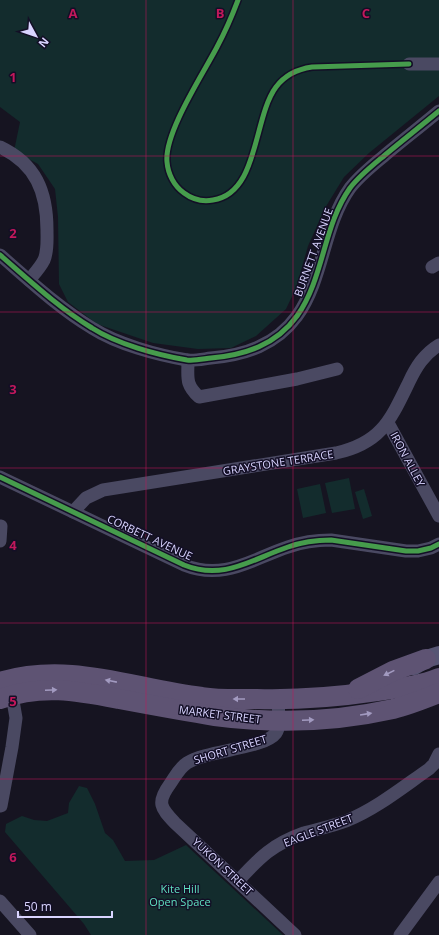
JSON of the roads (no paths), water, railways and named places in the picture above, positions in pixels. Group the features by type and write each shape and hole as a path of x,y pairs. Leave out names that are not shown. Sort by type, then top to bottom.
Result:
{"main road":[{"path":"410,695 407,681 410,670 413,666 432,657"},
{"path":"336,697 366,685 393,671 432,657"},
{"name":"MARKET STREET","path":"4,692 39,674 69,674 202,698 278,700 439,693"},
{"name":"MARKET STREET","path":"4,692 68,690 214,716 278,720 320,719 380,712 439,678"}],"street":[{"path":"409,64 439,64"},
{"name":"BURNETT AVENUE","path":"0,255 67,312 94,329 121,342 188,360 230,356 251,351 267,343 286,328 296,317 308,296 334,219 349,190 365,173 439,111"},
{"path":"0,147 14,154 28,167 38,180 44,197 47,224 45,254 41,265 29,280"},
{"name":"GRAYSTONE TERRACE","path":"73,512 77,506 90,495 104,490 345,451 362,445 370,440 388,423 417,366 428,352 439,345"},
{"path":"188,360 188,384 193,392 199,397 297,379 337,369"},
{"name":"IRON ALLEY","path":"388,423 439,516"},
{"name":"CORBETT AVENUE","path":"0,477 184,565 206,571 226,570 288,547 316,541 331,540 406,551 418,551 431,548 439,544"},
{"path":"0,541 1,526"},
{"path":"1,806 16,718 4,692"},
{"name":"SHORT STREET","path":"164,792 185,764 197,757 225,751 272,737 277,732 278,700"},
{"name":"EAGLE STREET","path":"238,881 260,857 282,843 304,833 346,821 383,801 429,769 434,764 439,754"},
{"name":"YUKON STREET","path":"164,792 161,805 166,813 295,935"},
{"path":"400,935 438,885"},
{"path":"0,901 30,935"}],"park label":[{"name":"Kite Hill Open Space","path":"180,894"}]}
